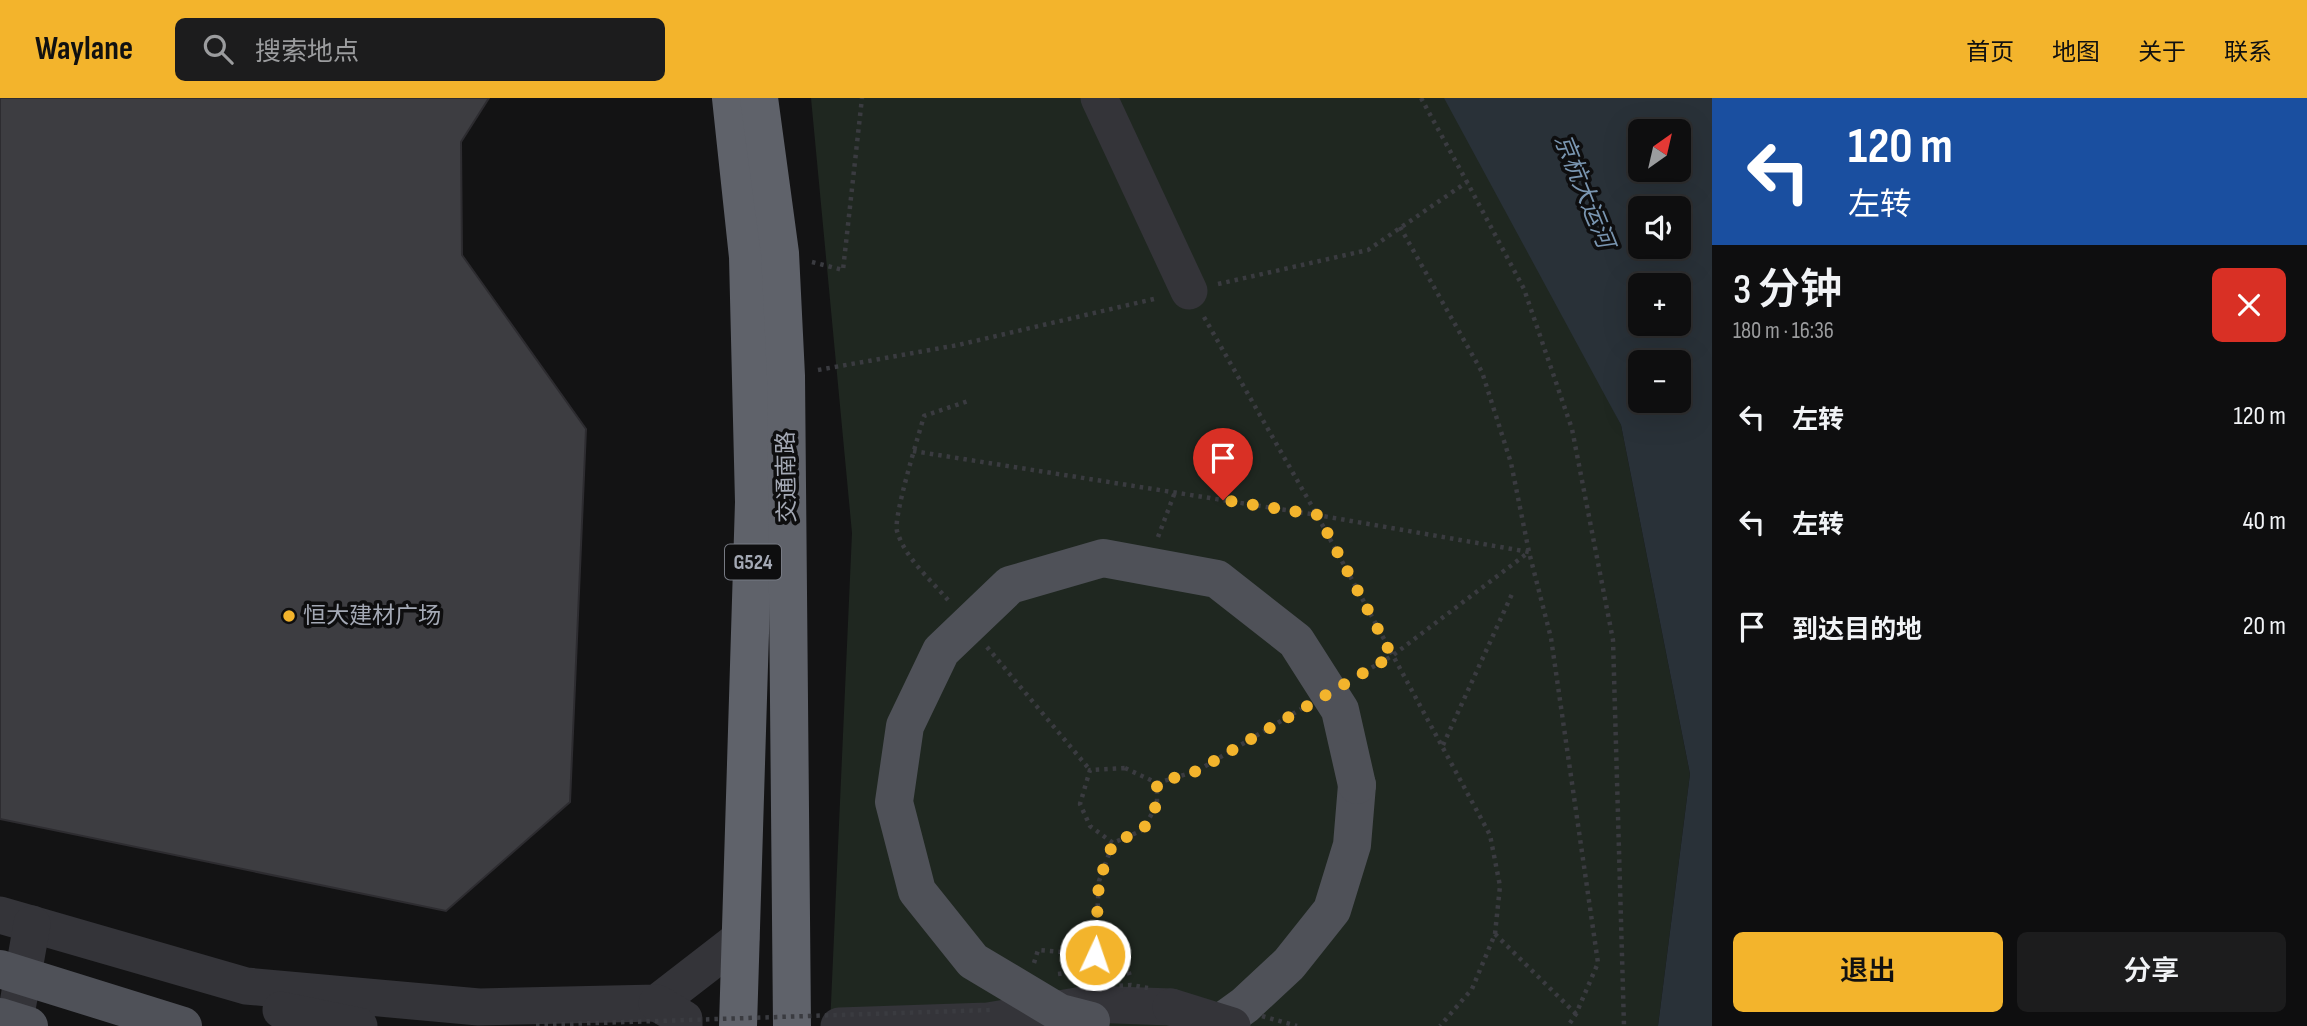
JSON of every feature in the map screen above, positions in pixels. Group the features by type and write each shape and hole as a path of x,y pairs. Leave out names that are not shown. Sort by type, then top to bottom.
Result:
{"highway":[{"name":"交通南路","path":"731,98 748,257 754,502 738,1026"},
{"name":"交通南路","path":"760,98 780,253 786,376 792,1026"}],"main road":[{"path":"1108,1026 1060,1013 973,961 917,891 894,803 905,726 942,651 1010,585 1103,558 1217,579 1296,641 1340,710 1357,785 1352,845 1332,910 1289,964 1245,1005 1233,1021"},
{"path":"0,969 183,1026"},
{"path":"0,1017 29,1026"}],"street":[{"path":"1099,98 1195,301"},
{"path":"16,928 246,986 479,1007 671,1014 741,938"},
{"path":"16,928 215,996 359,1026"},
{"path":"14,1026 16,928"},
{"path":"839,1026 1163,998 1233,1021"}],"path":[{"path":"780,253 843,270 862,98"},
{"path":"1421,98 1524,289 1572,429 1613,640 1625,1026"},
{"path":"786,376 1195,301 1368,250 1467,182"},
{"path":"1400,227 1482,372 1511,463 1529,552 1551,638 1598,963 1568,1026"},
{"path":"1195,301 1318,515 1490,835 1500,886 1495,934 1472,989 1440,1026"},
{"path":"949,601 906,550 896,528 913,451 924,416 971,400"},
{"path":"913,451 1318,515 1529,552"},
{"path":"1154,546 1175,492"},
{"path":"1346,683 1392,656 1529,552"},
{"path":"1443,746 1512,594"},
{"path":"984,642 1090,770"},
{"path":"1090,770 1125,768 1157,783 1197,771 1312,703"},
{"path":"1090,770 1080,804 1090,826 1113,843"},
{"path":"1035,963 1038,950 1095,955 1099,881 1113,843 1143,830 1157,804 1157,783"},
{"path":"1495,934 1576,1014"},
{"path":"1045,975 1127,965 1131,985"},
{"path":"1090,987 1131,985 1163,998"},
{"path":"536,1025 988,1010 994,1014"},
{"path":"1233,1021 1297,1026"}],"shaded area":[{"path":"811,98 1457,98 1621,425 1690,774 1658,1026 830,1026 852,533"}],"water":[{"name":"京杭大运河","path":"1444,98 1712,98 1712,1026 1658,1026 1690,774 1621,425"}],"building":[{"name":"恒大建材广场","path":"0,98 489,98 461,142 462,255 586,429 570,802 446,911 0,819"}],"place":[{"name":"恒大建材广场","path":"289,616"}],"route":[{"path":"1095,955 1099,881 1113,843 1143,830 1157,804 1157,783 1197,771 1392,656 1318,515 1223,500"}]}
